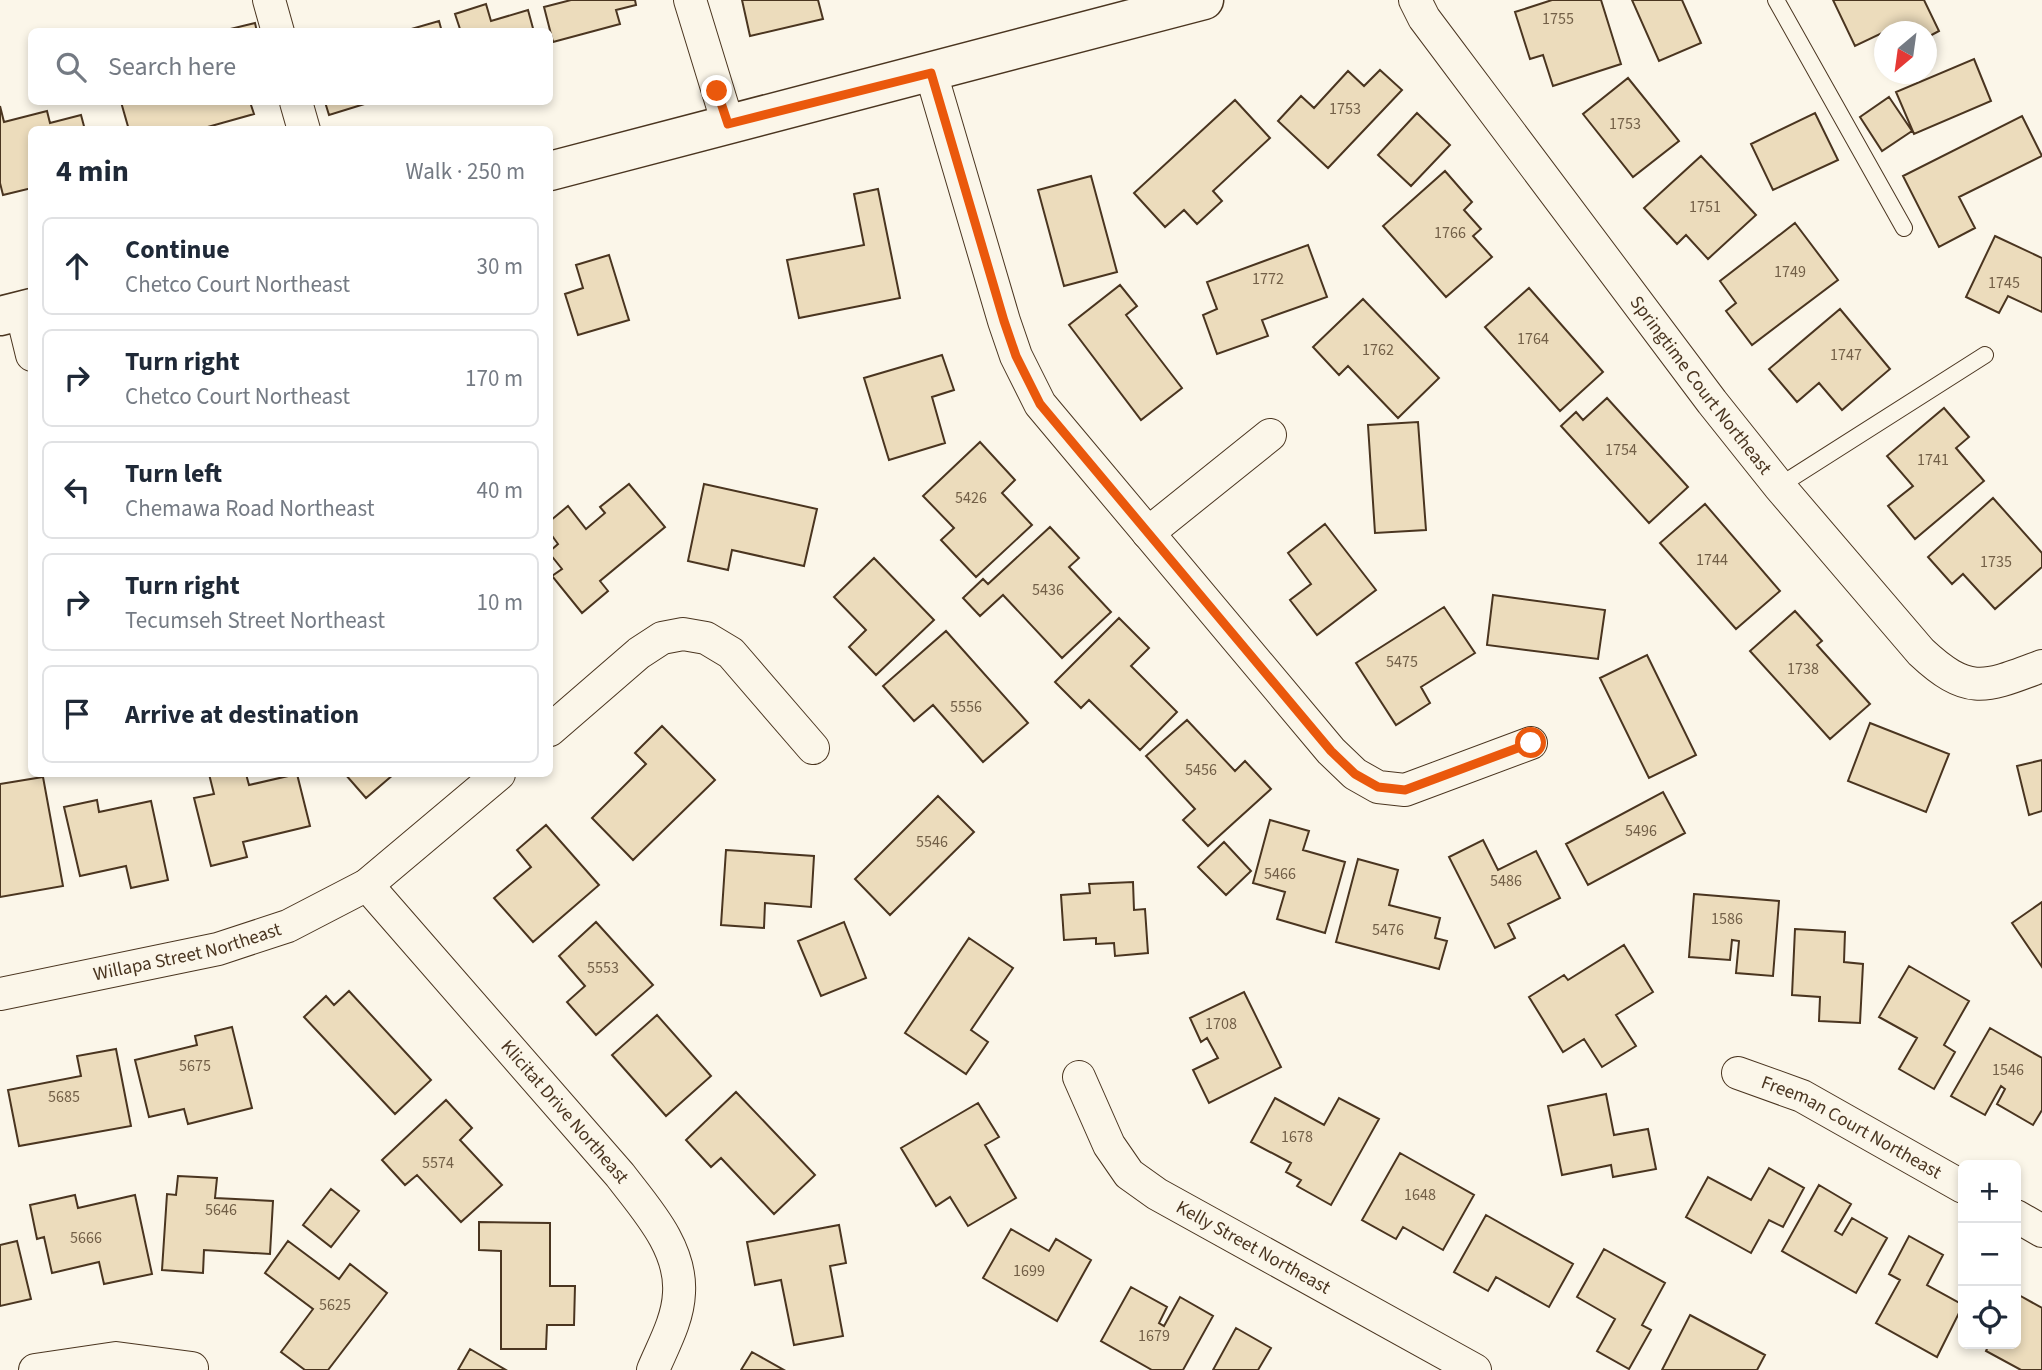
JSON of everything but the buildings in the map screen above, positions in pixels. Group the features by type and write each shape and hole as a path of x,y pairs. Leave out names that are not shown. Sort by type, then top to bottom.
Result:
{"main road":[{"path":"553,170 1204,0"}],"street":[{"path":"269,0 277,28"},
{"path":"690,0 728,124"},
{"name":"Springtime Court Northeast","path":"1415,0 1424,19 1712,402 1779,486 1922,652 1942,672 1962,682 1992,684 2042,666"},
{"path":"931,73 1016,356 1040,404 1331,751 1355,774 1378,787 1405,790 1531,743"},
{"path":"297,105 303,126"},
{"path":"18,311 28,342"},
{"path":"1148,533 1270,435"},
{"path":"553,727 639,653 662,638 682,634 706,638 731,653 813,748"},
{"name":"Willapa Street Northeast","path":"0,993 218,950 288,926 367,885 495,777"},
{"name":"Klicitat Drive Northeast","path":"367,885 620,1175 657,1223 675,1260 679,1293 670,1331 653,1370"},
{"name":"Freeman Court Northeast","path":"1738,1073 1802,1096 1958,1184"},
{"name":"Kelly Street Northeast","path":"1079,1077 1109,1145 1129,1174 1157,1194 1475,1370"},
{"path":"2021,1219 2042,1231"},
{"path":"35,1370 116,1358 192,1368"}],"lane":[{"path":"1776,0 1904,228"},
{"path":"1779,486 1985,355"}],"route":[{"path":"717,91 728,124 931,73 1004,321 1016,356 1040,404 1331,751 1355,774 1378,787 1405,790 1531,743"}]}
